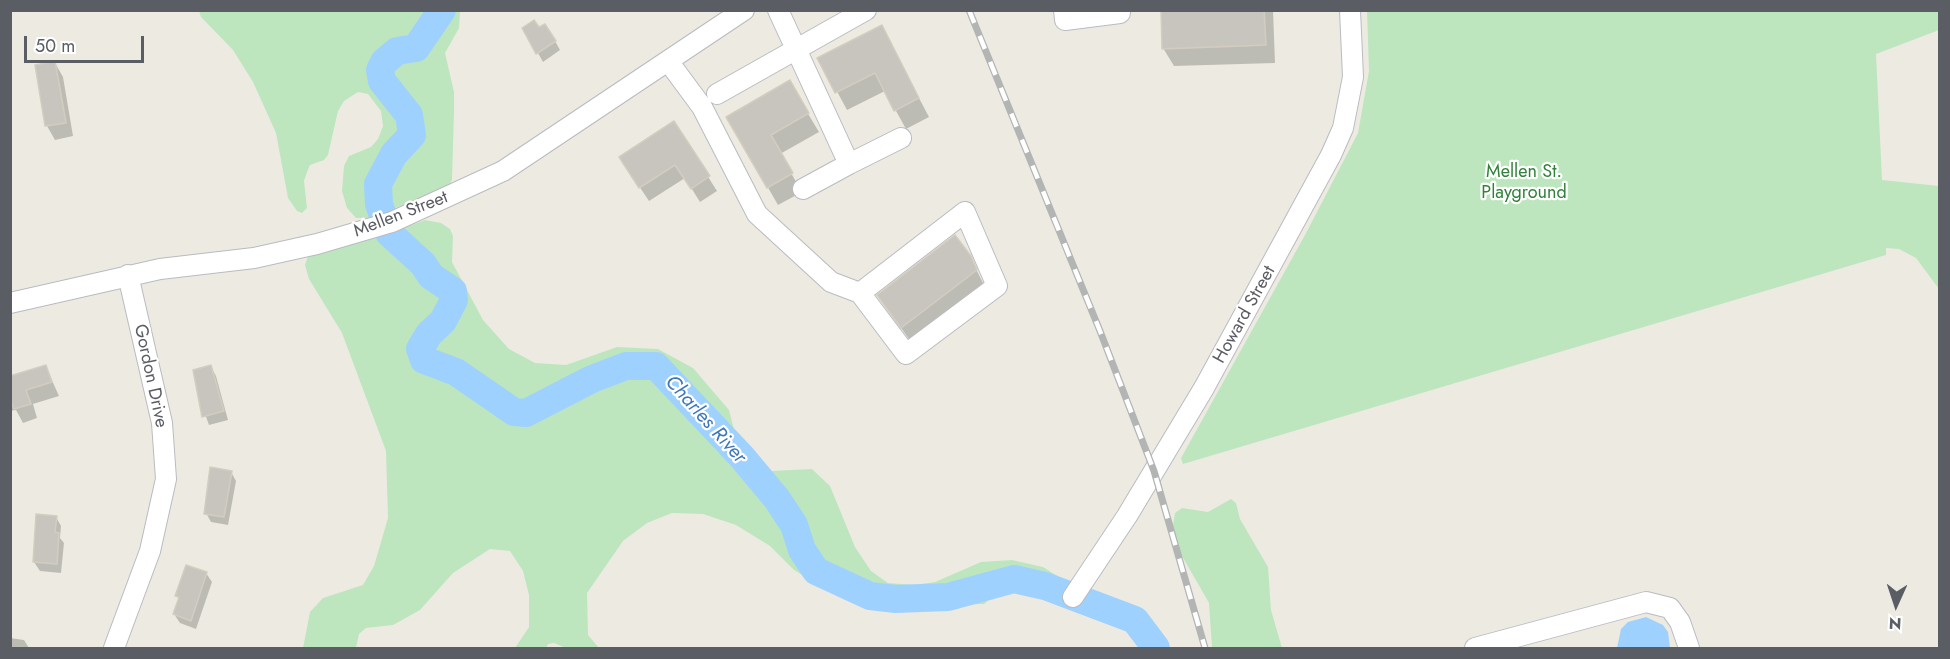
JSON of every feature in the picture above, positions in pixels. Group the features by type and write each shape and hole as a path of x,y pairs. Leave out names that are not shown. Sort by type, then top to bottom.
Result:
{"street":[{"name":"Mellen Street","path":"10,303 128,275 254,258 317,244 385,224 453,196 503,171 744,10"},
{"path":"778,10 849,164"},
{"path":"717,94 866,10"},
{"path":"1064,10 1065,20 1120,13 1120,10"},
{"name":"Howard Street","path":"1073,597 1127,516 1199,397 1331,155 1343,128 1353,77 1350,10"},
{"path":"668,61 702,108 757,214 831,282 860,293 906,354 997,286 965,212 860,293"},
{"path":"803,189 901,138"},
{"name":"Gordon Drive","path":"114,648 150,551 166,479 162,423 128,275"},
{"path":"1475,648 1646,602 1670,608 1680,622 1689,648"}],"green space":[{"path":"199,11 460,11 459,28 445,53 454,92 452,180 448,187 390,210 380,218 356,218 347,208 342,191 344,166 349,156 371,147 378,139 383,126 381,111 368,94 358,92 344,101 338,111 328,155 324,160 310,165 304,181 307,208 302,213 297,211 288,198 276,133 253,82 233,50 201,17"},
{"name":"Mellen St. Playground","path":"1367,11 1939,11 1939,30 1876,54 1882,180 1939,186 1939,289 1916,258 1899,249 1886,248 1886,255 1183,464 1181,458 1305,235 1358,133 1369,71"},
{"path":"425,220 441,223 450,229 453,236 452,262 483,320 509,349 535,363 566,365 617,347 658,349 693,368 729,410 737,441 755,462 771,471 812,469 830,486 855,547 871,571 888,583 915,585 935,582 981,562 1012,560 1043,567 1059,577 1060,588 1052,592 1001,590 984,604 872,606 829,591 794,570 770,546 736,525 703,514 672,513 647,523 623,541 587,593 588,635 599,648 566,648 554,643 548,644 546,648 515,648 529,627 529,595 523,571 510,551 490,549 453,573 420,610 393,625 366,628 359,634 356,648 303,648 310,612 323,598 363,585 374,566 388,518 386,451 342,333 309,279 305,265 308,256 373,230 391,233"},
{"path":"1231,499 1236,503 1240,519 1268,567 1271,610 1282,648 1212,648 1209,603 1178,549 1173,525 1175,513 1182,508 1208,512"}],"water":[{"path":"1646,617 1663,625 1668,632 1670,648 1617,648 1621,629 1628,622"}],"building":[{"path":"1161,10 1264,10 1266,45 1162,49"},
{"path":"534,20 539,27 545,24 556,41 536,54 522,28"},
{"path":"882,25 919,98 894,111 875,73 835,93 817,58"},
{"path":"55,61 66,123 45,126 35,65"},
{"path":"790,80 809,113 771,135 793,173 767,188 726,117"},
{"path":"674,121 710,176 691,189 675,165 639,188 619,157"},
{"path":"955,235 971,256 977,270 901,328 877,295"},
{"path":"46,365 52,382 26,390 31,404 14,409 10,399 10,376"},
{"path":"211,365 224,411 202,417 193,370"},
{"path":"210,467 232,471 224,517 204,514"},
{"path":"36,514 57,516 55,532 59,533 57,564 33,562"},
{"path":"186,565 207,572 191,621 173,614 179,597 175,596"}],"waterway":[{"name":"Charles River","path":"442,10 416,48 397,51 384,62 380,70 382,81 409,115 412,135 394,154 378,184 379,204 389,233 423,264 431,276 453,291 454,300 443,321 429,334 420,349 424,360 456,372 514,412 526,413 592,379 626,366 656,366 741,456 777,499 794,525 802,550 816,571 870,596 896,599 948,597 1014,579 1045,586 1135,620 1156,648"}],"railway":[{"path":"969,10 1100,331 1154,471 1205,648"}]}
